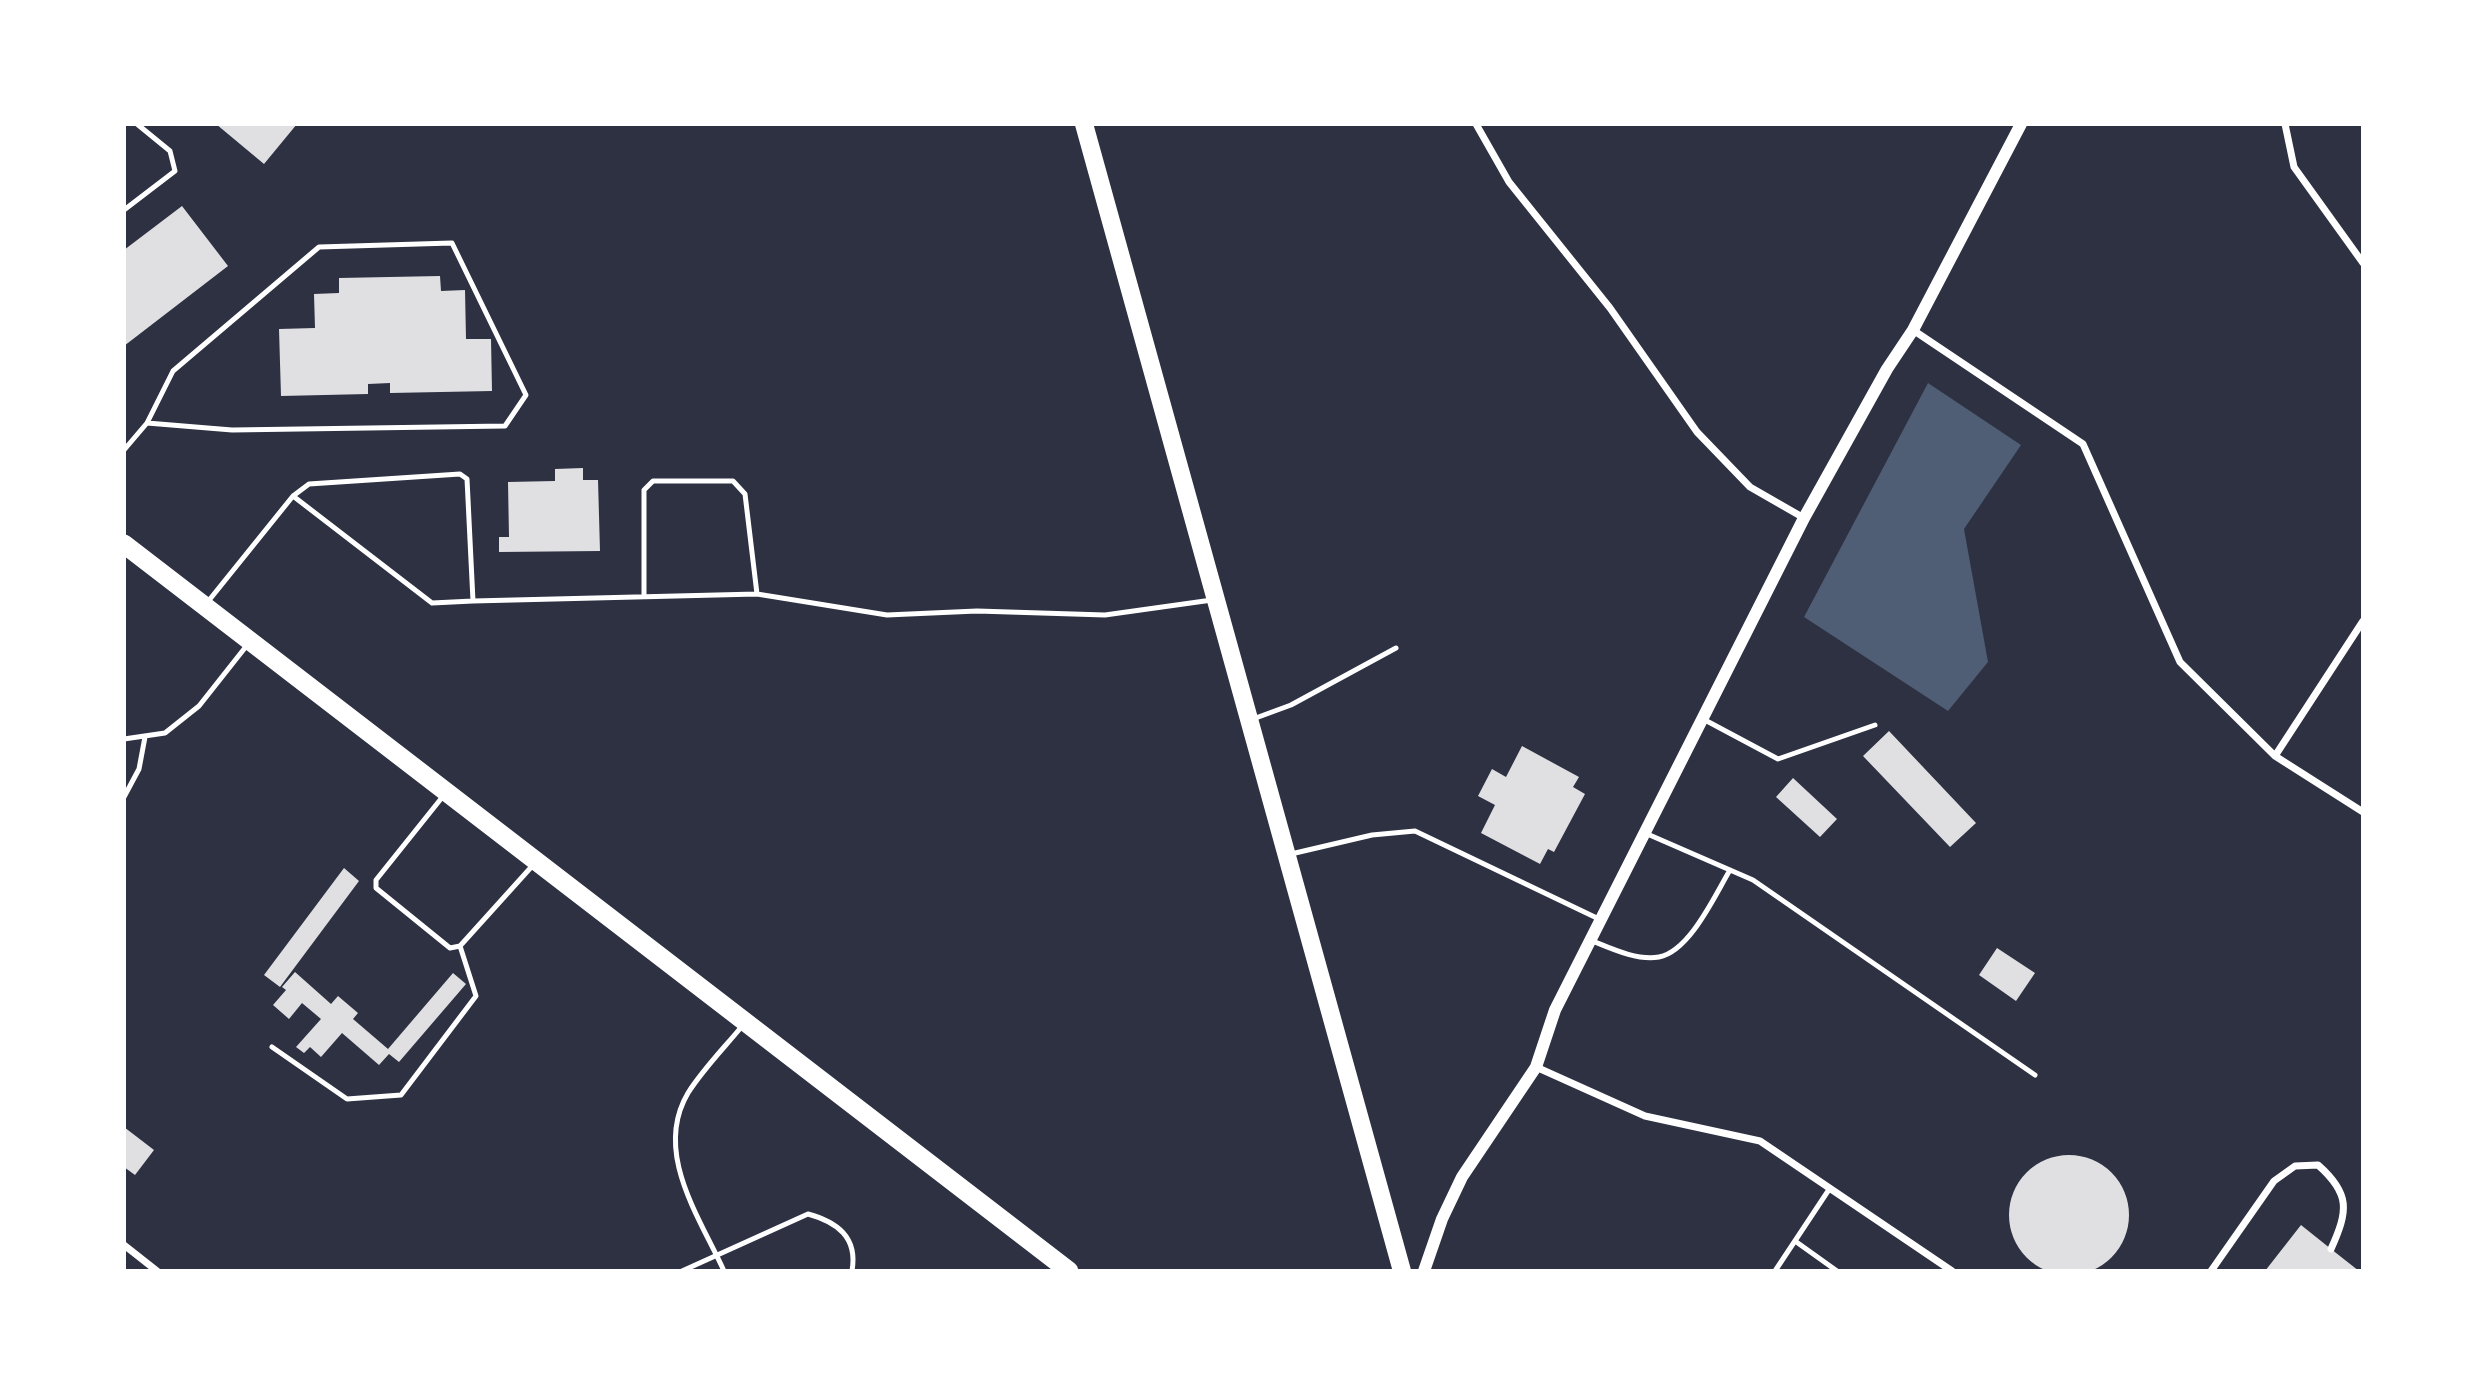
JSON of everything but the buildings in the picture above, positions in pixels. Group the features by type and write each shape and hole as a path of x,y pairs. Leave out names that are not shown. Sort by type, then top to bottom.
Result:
{"highway":[{"path":"124,544 1069,1271"}],"main road":[{"path":"1084,124 1402,1271"}],"street":[{"path":"1476,124 1509,182 1610,308 1697,432 1750,487 1804,518"},
{"path":"1424,1271 1442,1219 1462,1177 1536,1067 1555,1010 1804,518 1913,330 2021,124"},
{"path":"2285,124 2294,167 2363,263"},
{"path":"1913,330 2083,444 2180,662 2274,756 2363,812"},
{"path":"2274,756 2363,621"},
{"path":"1536,1067 1645,1116 1760,1141 1952,1271"},
{"path":"2211,1271 2274,1181 2295,1166 2318,1166 2337,1182 2345,1205 2341,1226 2331,1249"},
{"path":"124,1245 157,1271"}],"lane":[{"path":"124,210 175,171 170,151 136,124"},
{"path":"124,450 147,423 173,371 319,247 452,243 526,395 505,426 232,430 147,423"},
{"path":"204,607 293,496 309,484 460,474 467,480 473,601"},
{"path":"643,597 644,490 653,481 733,481 745,494 757,594"},
{"path":"293,496 432,603 757,594 887,615 977,611 1105,615 1216,600"},
{"path":"124,738 165,733 199,706 250,642"},
{"path":"1250,720 1291,705 1396,648"},
{"path":"1703,719 1778,759 1875,726"},
{"path":"124,797 139,769 145,737"},
{"path":"446,792 376,880 376,888 450,948 460,946 536,862"},
{"path":"1288,855 1371,835 1415,831 1601,920"},
{"path":"1645,833 1754,880 2035,1075"},
{"path":"1590,940 1630,955 1660,957 1686,942 1730,870"},
{"path":"272,1047 347,1099 401,1095 476,996 460,946"},
{"path":"724,1271 680,1173 674,1133 689,1091 745,1023"},
{"path":"1775,1271 1830,1188"},
{"path":"682,1271 808,1214 830,1220 843,1231 854,1256 852,1271"},
{"path":"1795,1241 1837,1271"}],"water":[{"path":"1928,383 2021,445 1964,529 1988,662 1948,711 1804,617"}]}
